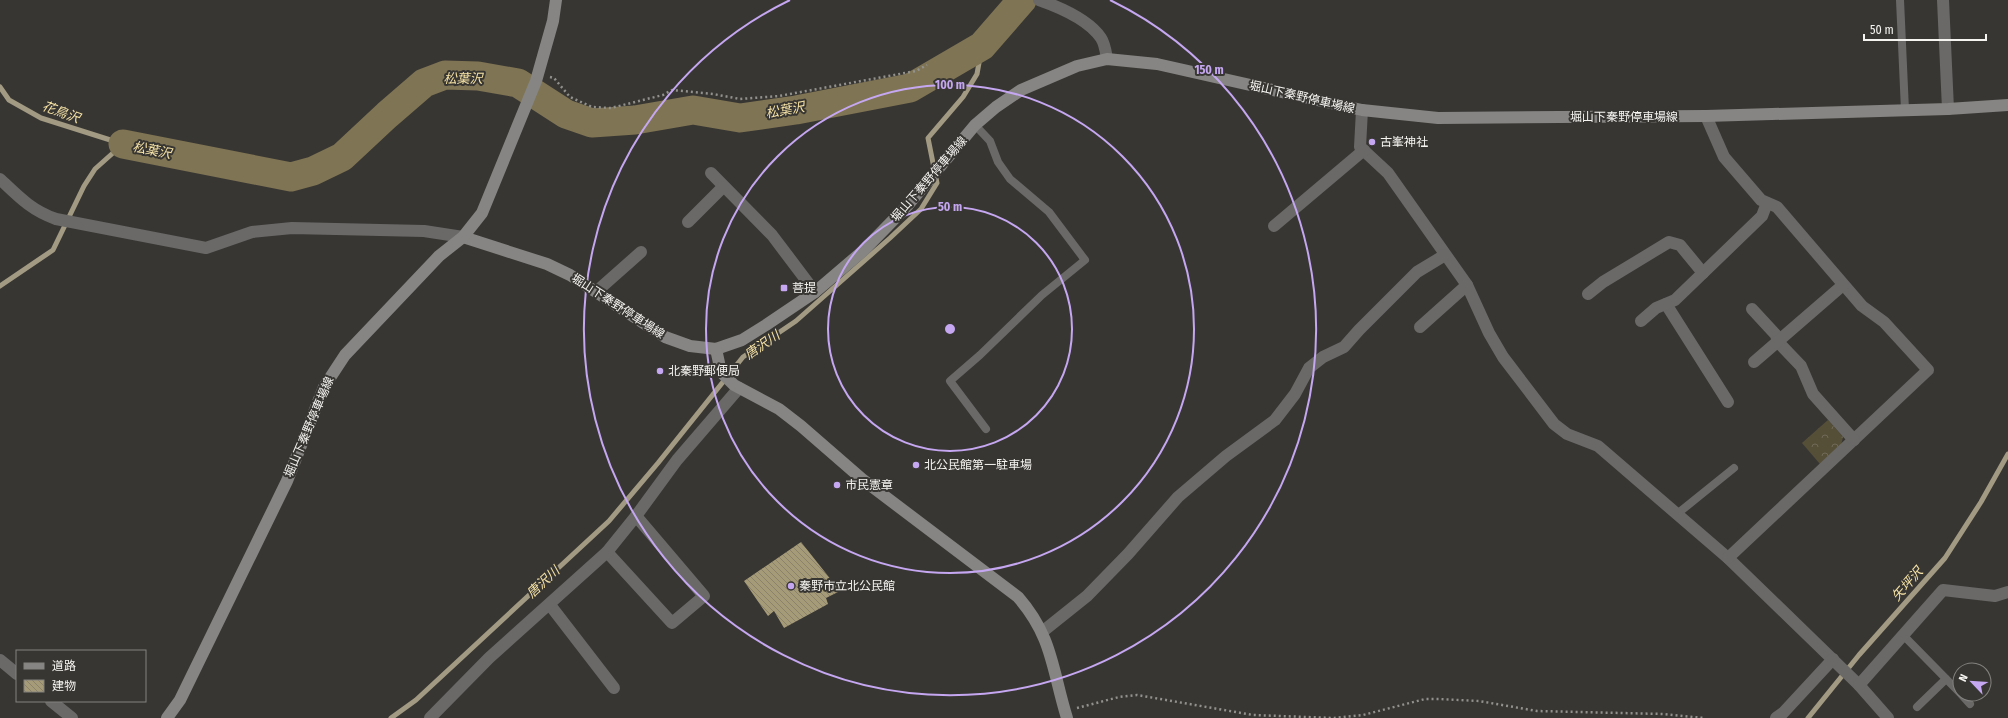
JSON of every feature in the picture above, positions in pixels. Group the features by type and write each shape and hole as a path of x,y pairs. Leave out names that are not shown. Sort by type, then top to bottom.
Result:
{"main road":[{"path":"462,237 482,214 528,103 538,77 553,21 556,0"},
{"name":"堀山下秦野停車場線","path":"167,718 180,700 287,481 324,386 330,376 345,355 439,256 462,237 547,264 570,275 598,291 665,337 690,346 716,349 742,340 815,292 863,251 934,176 975,125 996,107 1021,90 1077,66 1108,59 1157,64 1362,110 1438,118 1706,116 1948,109 2008,105"},
{"path":"716,349 721,372 737,386 779,410 796,422 862,479 1018,597 1032,613 1052,656 1066,715"}],"street":[{"path":"1039,0 1057,7 1092,27 1102,39 1108,59"},
{"path":"1943,0 1948,109"},
{"path":"1362,110 1360,147 1388,173 1467,285 1489,333 1503,358 1554,424 1567,434 1598,446 1728,558 1859,685 1888,718"},
{"path":"1706,116 1724,157 1761,200 1777,207 1862,306 1884,322 1928,370 1728,558"},
{"path":"1274,226 1364,150"},
{"path":"711,173 723,187 772,235 815,292"},
{"path":"0,179 24,203 39,213 56,219 206,248 252,232 292,228 424,231 462,237"},
{"path":"688,222 723,187"},
{"path":"1641,321 1656,308 1675,300 1762,216 1767,203"},
{"path":"1588,294 1603,282 1669,242 1680,245 1703,273"},
{"path":"598,291 641,252"},
{"path":"1042,632 1087,596 1128,554 1178,497 1226,456 1275,420 1295,394 1309,368 1323,357 1344,347 1417,272 1445,255"},
{"path":"1420,327 1467,285"},
{"path":"1754,362 1843,285"},
{"path":"1666,304 1728,402"},
{"path":"1752,309 1776,335 1778,342 1801,366 1813,394 1854,440"},
{"path":"430,718 489,658 550,605 607,552 636,516 677,460 737,386"},
{"path":"607,552 672,623 704,596 636,516"},
{"path":"1859,685 1943,590 1996,596 2008,592"},
{"path":"550,605 614,688"},
{"path":"0,660 16,673"},
{"path":"1776,718 1835,662"},
{"path":"52,702 72,718"}],"lane":[{"path":"1900,0 1905,110"},
{"path":"975,125 990,141 998,162 1010,179 1049,212 1085,260 1042,295 980,355 950,381 986,429"},
{"path":"1677,514 1734,468"},
{"path":"1903,635 1952,685"},
{"path":"1916,707 1946,679"}],"path":[{"path":"538,77 554,78 570,97 592,107 611,108 663,95 672,90 713,94 740,99 779,96 916,71 927,65"},
{"path":"1066,715 1080,706 1119,697 1138,695 1253,715 1334,718 1363,715 1425,699 1439,699 1479,701 1537,711 1663,714 1704,718"}],"green space":[{"path":"1828,420 1843,437 1841,445 1820,464 1802,443"}],"building":[{"name":"秦野市立北公民館","path":"801,542 840,591 826,598 828,604 784,628 774,611 768,616 744,581"}],"waterway":[{"name":"松葉沢","path":"123,144 291,177 313,171 342,157 424,83 445,75 478,76 518,83 566,114 592,123 635,120 693,110 740,118 796,110 910,88 982,46 1022,0"},
{"name":"唐沢川","path":"391,718 416,700 609,521 658,463 743,357 796,321 921,209 937,183 928,138 963,97 977,74 982,46"},
{"name":"花鳥沢","path":"0,87 9,100 41,118 123,144"},
{"name":"松葉沢","path":"0,286 53,250 84,186 95,169 123,144"},
{"name":"矢坪沢","path":"1808,718 1859,655 1945,558 1981,502 2008,454"}],"place":[{"name":"古峯神社","path":"1372,142"},
{"name":"菩提","path":"784,288"},
{"name":"北秦野郵便局","path":"660,371"},
{"name":"北公民館第一駐車場","path":"916,465"},
{"name":"市民憲章","path":"837,485"},
{"name":"秦野市立北公民館","path":"791,586"}]}
